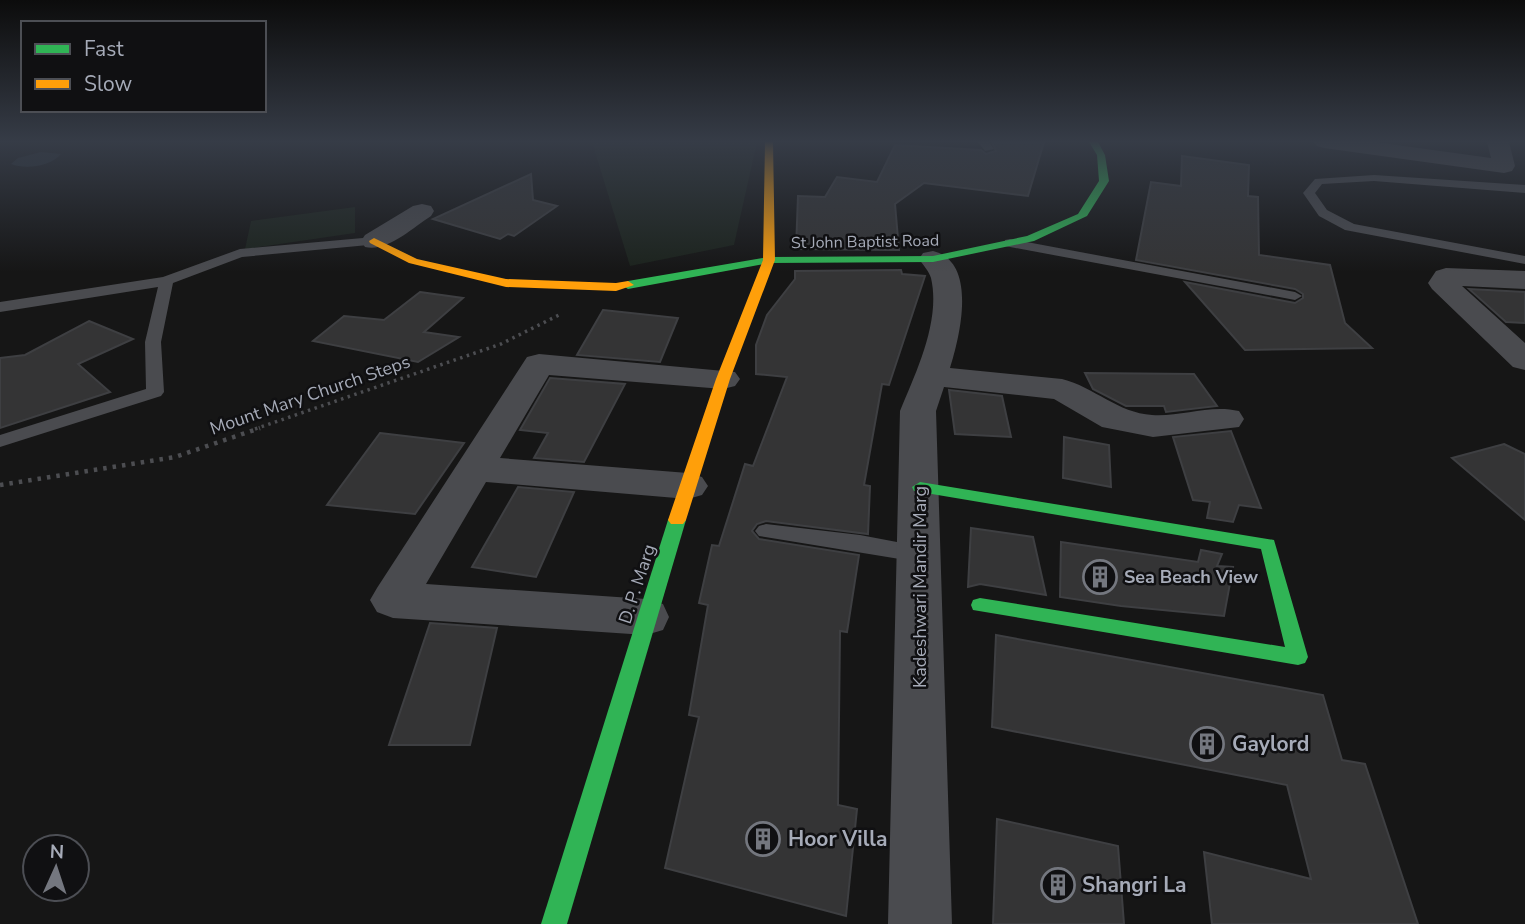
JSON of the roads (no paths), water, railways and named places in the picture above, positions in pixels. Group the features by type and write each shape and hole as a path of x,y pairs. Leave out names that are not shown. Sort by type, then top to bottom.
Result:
{"street":[{"path":"769,185 769,260"},
{"name":"St John Baptist Road","path":"373,241 412,261 506,283 615,287 769,260 933,259 1030,239 1082,216 1101,185"},
{"path":"373,241 422,211"},
{"name":"Kadeshwari Mandir Marg","path":"920,924 918,411 932,376 948,306 945,275 933,259"},
{"name":"D. P. Marg","path":"554,924 688,486 723,379 769,260"},
{"path":"1525,280 1446,277 1442,283 1525,359"},
{"path":"646,617 393,600 539,364 723,379"},
{"path":"932,376 1062,389 1115,419 1153,426 1226,419"},
{"path":"476,468 688,486"},
{"path":"920,487 1268,544 1298,657 980,605"}],"lane":[{"path":"1316,185 1309,193 1323,212 1350,227 1525,260"},
{"path":"1482,185 1525,188"},
{"path":"0,307 166,281 240,253 373,241"},
{"path":"1010,243 1295,296"},
{"path":"0,440 155,392 153,342 166,281"},
{"path":"766,531 860,543 918,554"}],"place":[{"name":"Sea Beach View","path":"1100,577"},
{"name":"Gaylord","path":"1207,744"},
{"name":"Hoor Villa","path":"763,839"},
{"name":"Shangri La","path":"1058,885"}]}
